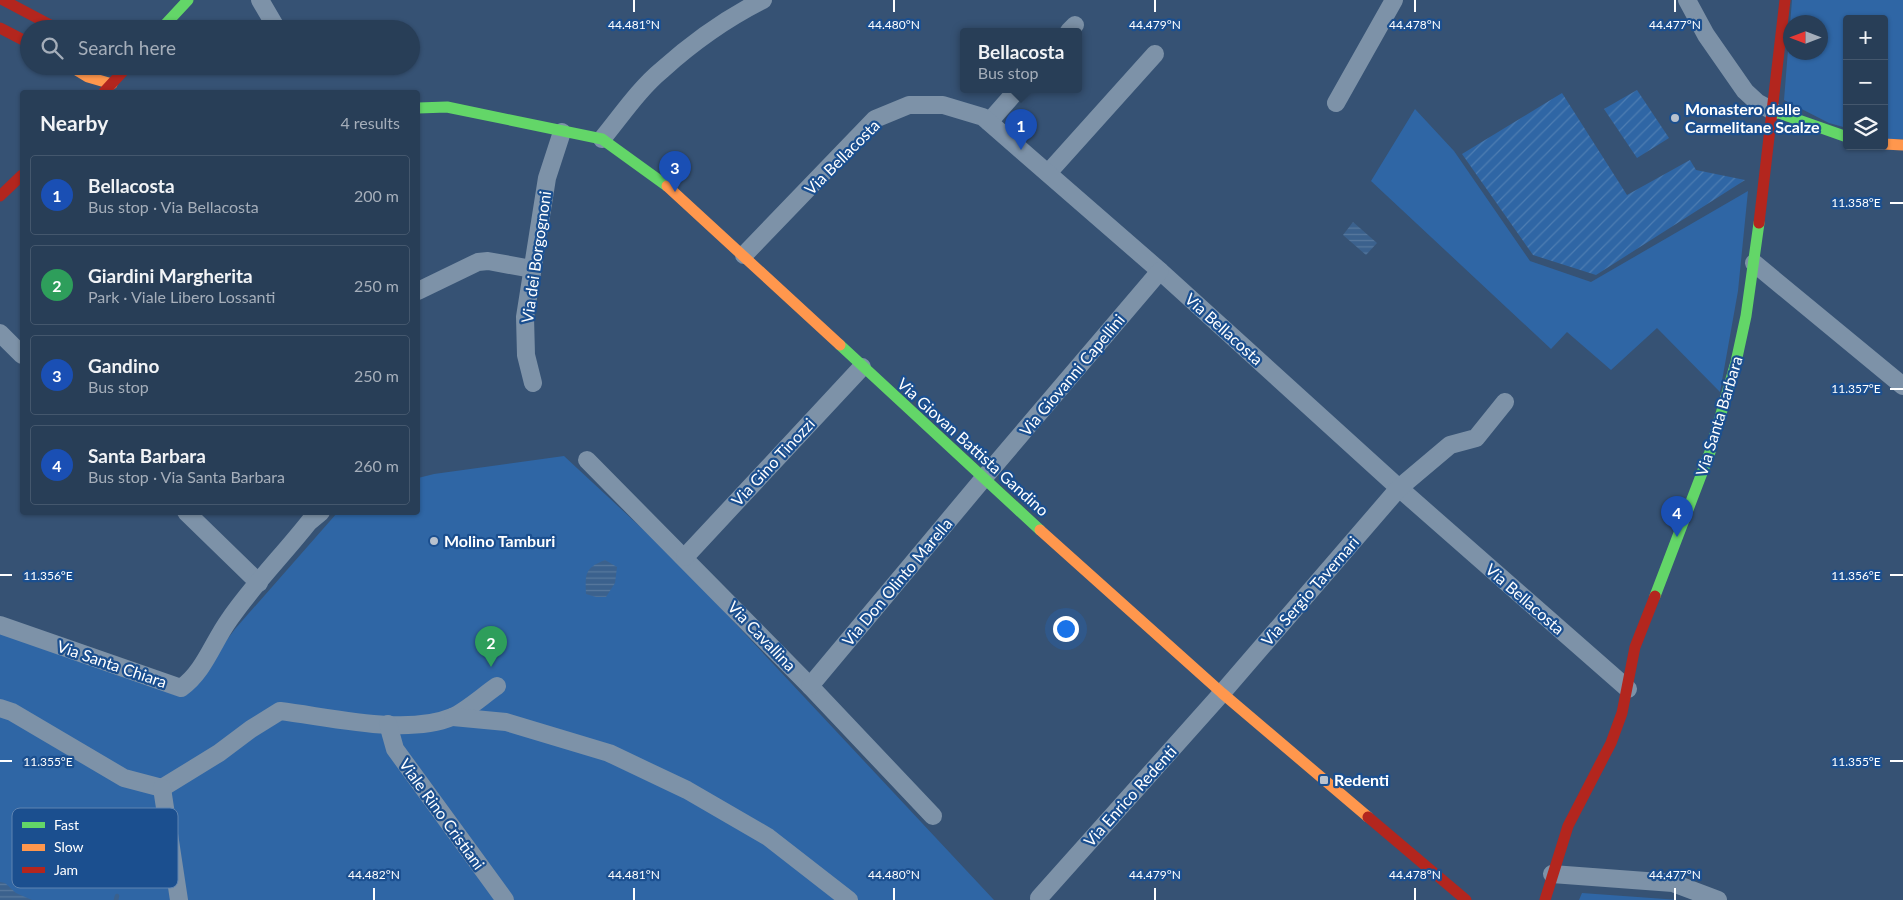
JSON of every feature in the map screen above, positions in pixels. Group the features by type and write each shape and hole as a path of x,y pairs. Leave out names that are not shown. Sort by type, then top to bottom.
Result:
{"street":[{"path":"3,0 41,20"},
{"path":"169,20 188,0"},
{"path":"260,0 272,20"},
{"path":"602,139 661,70 706,35 763,0"},
{"path":"1336,102 1394,0"},
{"path":"1687,0 1706,35 1745,91 1758,103 1773,111 1843,136"},
{"name":"Via Santa Barbara","path":"1545,900 1568,826 1594,770 1611,743 1622,713 1635,647 1697,489 1725,404 1746,316 1754,263 1785,0"},
{"path":"0,28 20,38"},
{"path":"1048,173 1154,54"},
{"path":"85,75 108,88"},
{"path":"108,88 110,75"},
{"path":"108,88 120,75"},
{"path":"989,122 1014,93"},
{"name":"Via Bellacosta","path":"744,255 876,120 909,105 943,105 983,117 1160,271 1399,488 1628,689"},
{"name":"Via Giovan Battista Gandino","path":"420,108 448,107 602,139 675,192 983,479 1222,693 1466,900"},
{"name":"Via dei Borgognoni","path":"533,383 526,355 525,324 547,178 562,132"},
{"path":"1888,144 1903,145"},
{"path":"0,196 20,176"},
{"path":"420,290 478,262 488,261 532,269"},
{"path":"1754,263 1903,386"},
{"name":"Via Giovanni Capellini","path":"983,479 1160,271"},
{"path":"0,333 20,353"},
{"name":"Via Gino Tinozzi","path":"685,557 862,368"},
{"path":"1399,488 1450,445 1476,438 1505,402"},
{"name":"Via Cavallina","path":"587,460 685,557 933,816"},
{"name":"Via Don Olinto Marella","path":"810,686 983,479"},
{"name":"Via Sergio Tavernari","path":"1222,693 1399,488"},
{"path":"189,515 259,583"},
{"name":"Via Santa Chiara","path":"0,625 181,688 190,682 208,656 228,620 309,522 317,515"},
{"path":"453,717 497,686"},
{"name":"Via Enrico Redenti","path":"1039,898 1222,693"},
{"path":"0,708 12,712 124,778 162,788 219,753 251,729 280,711 369,724 415,725 453,717 506,722 618,757 688,790 768,837 849,900"},
{"name":"Viale Rino Cristiani","path":"388,724 395,749 505,900"},
{"path":"162,788 165,808"},
{"path":"1552,874 1673,883 1718,900"}],"shaded area":[{"path":"1792,0 1903,0 1903,139 1888,139 1888,15 1843,15 1843,127 1829,123 1784,100 1787,60 1828,60 1828,15 1791,15"},
{"path":"1637,90 1669,138 1637,158 1604,109"},
{"path":"1562,93 1627,195 1690,160 1696,170 1745,180 1596,275 1533,255 1462,154"},
{"path":"1415,109 1454,151 1530,261 1591,282 1748,191 1738,291 1720,392 1657,328 1611,370 1567,332 1551,349 1371,181"},
{"path":"1353,222 1377,243 1366,255 1343,235"},
{"path":"564,456 676,560 994,900 0,900 0,633 179,696 190,689 235,629 335,515 420,515 420,478"},
{"path":"605,560 617,567 615,583 606,597 586,594 586,576 588,572 593,566"},
{"path":"0,882 5,883 16,893 32,900 0,900"},
{"path":"1582,893 1679,900 1579,900"}],"waterway":[{"path":"116,900 117,896"}],"traffic: fast":[{"path":"169,20 188,0"},
{"path":"420,108 447,107 602,139 667,186"},
{"path":"1773,111 1843,136"},
{"path":"1655,596 1710,452 1736,362 1746,316 1759,223"},
{"path":"840,345 1040,530"}],"traffic: slow":[{"path":"85,75 112,84"},
{"path":"1888,144 1903,145"},
{"path":"667,186 840,345"},
{"path":"1040,530 1222,693 1368,817"}],"traffic: jam":[{"path":"3,0 41,20"},
{"path":"1759,223 1785,0"},
{"path":"0,28 20,38"},
{"path":"106,90 120,75"},
{"path":"0,196 20,177"},
{"path":"1545,900 1568,826 1611,743 1622,713 1635,647 1655,596"},
{"path":"1368,817 1466,900"}],"place":[{"name":"Monastero delle Carmelitane Scalze","path":"1675,118"},
{"name":"Bellacosta","path":"1021,150"},
{"name":"Gandino","path":"675,192"},
{"name":"Santa Barbara","path":"1677,537"},
{"name":"Molino Tamburi","path":"434,541"},
{"name":"Giardini Margherita","path":"491,667"},
{"name":"Redenti","path":"1324,780"}]}
